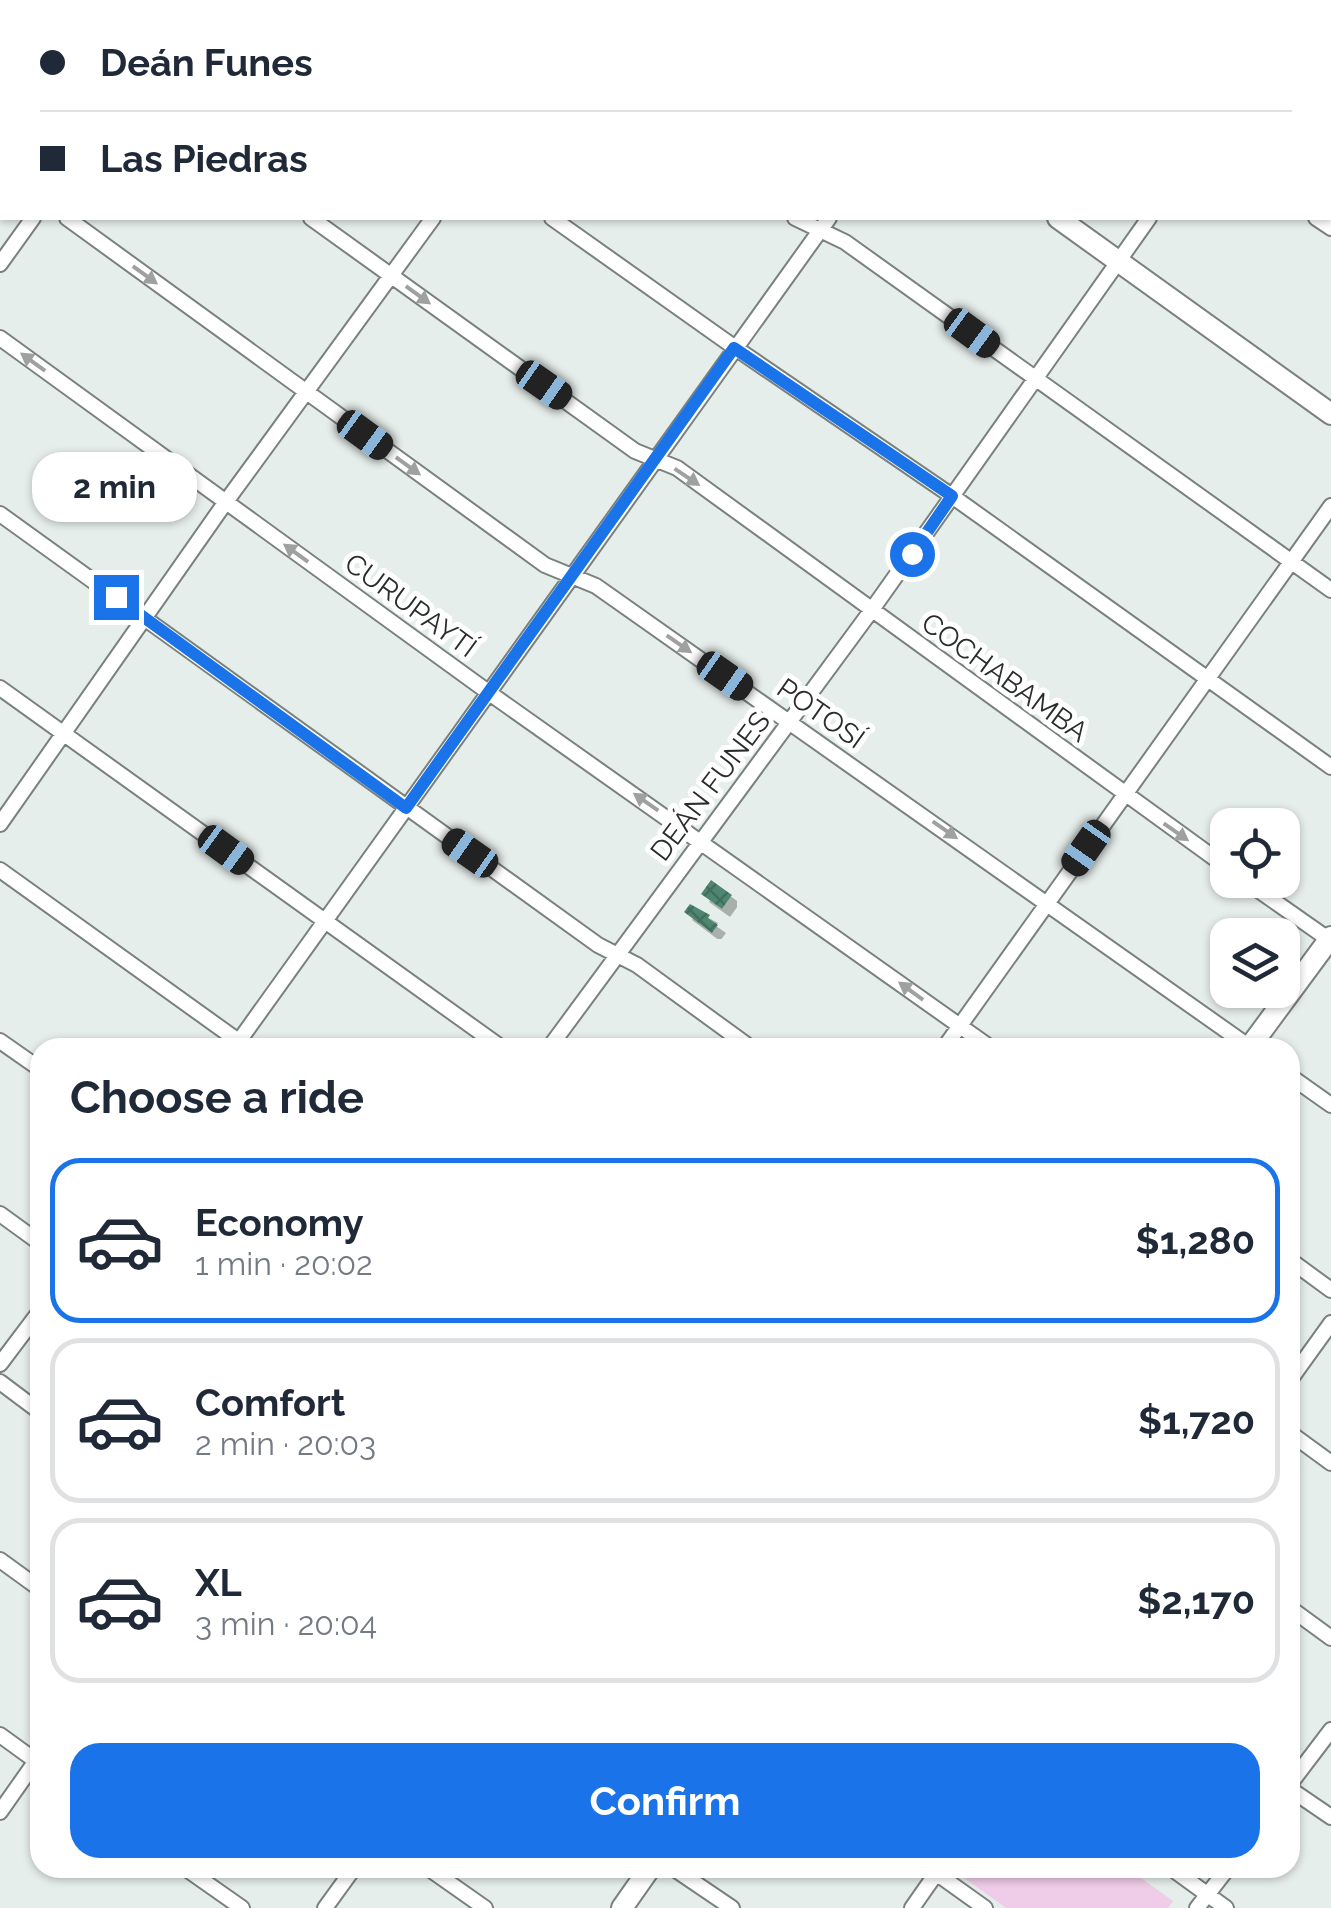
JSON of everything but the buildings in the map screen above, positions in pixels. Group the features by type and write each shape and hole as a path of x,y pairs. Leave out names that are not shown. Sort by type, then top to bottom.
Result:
{"main road":[{"path":"1061,220 1331,414"},
{"path":"1257,1038 1330,939"},
{"path":"622,1908 643,1878"}],"street":[{"path":"0,264 32,220"},
{"name":"POTOSÍ","path":"69,220 546,564 596,586 1237,1038"},
{"name":"COCHABAMBA","path":"314,220 635,451 677,468 1210,855"},
{"path":"0,824 225,502 432,220"},
{"path":"555,220 952,496 1331,767"},
{"name":"DEÁN FUNES","path":"556,1038 790,722 1148,220"},
{"path":"245,1038 322,921 825,224 1331,590"},
{"name":"CURUPAYTÍ","path":"0,338 488,692 978,1038"},
{"path":"951,1038 1331,506"},
{"path":"0,514 598,945 617,954 737,1038"},
{"path":"0,688 488,1038"},
{"path":"0,870 230,1038"},
{"path":"1270,898 1330,939"},
{"path":"0,1041 30,1063"},
{"path":"1300,1083 1331,1105"},
{"path":"0,1214 30,1236"},
{"path":"1300,1267 1331,1290"},
{"path":"1300,1366 1331,1323"},
{"path":"0,1364 30,1324"},
{"path":"0,1382 30,1404"},
{"path":"1300,1441 1331,1463"},
{"path":"0,1560 30,1581"},
{"path":"1300,1615 1331,1638"},
{"path":"1300,1772 1331,1730"},
{"path":"0,1735 30,1754"},
{"path":"0,1812 30,1772"},
{"path":"1300,1794 1331,1817"},
{"path":"199,1878 242,1908"},
{"path":"325,1908 347,1878"},
{"path":"442,1878 485,1908"},
{"path":"688,1878 732,1908"},
{"path":"912,1908 930,1878"},
{"path":"947,1878 985,1908"},
{"path":"1185,1878 1226,1908"},
{"path":"1198,1908 1220,1878"}],"shaded area":[{"path":"964,1878 1141,1878 1173,1901 1168,1908 1006,1908"}],"route":[{"path":"116,597 406,808 734,348 952,496 912,554"}]}
